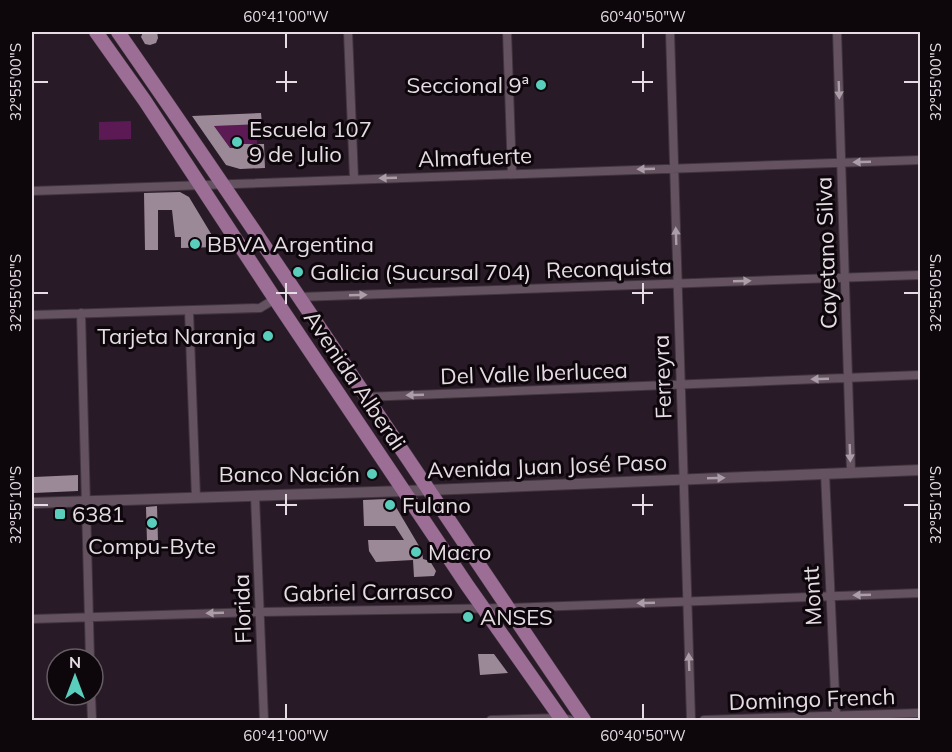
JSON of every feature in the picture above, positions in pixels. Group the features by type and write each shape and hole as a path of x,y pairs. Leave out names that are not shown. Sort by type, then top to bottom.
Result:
{"main road":[{"name":"Avenida Alberdi","path":"96,32 145,100 275,299 483,608 564,720"},
{"name":"Avenida Alberdi","path":"118,32 584,720"}],"street":[{"path":"348,32 354,179"},
{"path":"507,32 512,174"},
{"name":"Ferreyra","path":"670,32 691,720"},
{"name":"Cayetano Silva","path":"837,32 851,472"},
{"name":"Almafuerte","path":"32,191 921,159"},
{"name":"Reconquista","path":"299,297 921,275"},
{"path":"32,315 260,308 275,299"},
{"path":"189,311 196,498"},
{"path":"81,314 90,647"},
{"name":"Del Valle Iberlucea","path":"365,397 921,375"},
{"name":"Avenida Juan José Paso","path":"32,503 405,491 921,470"},
{"name":"Montt","path":"825,474 836,716"},
{"name":"Florida","path":"255,496 264,720"},
{"name":"Gabriel Carrasco","path":"32,619 508,608 921,593"},
{"name":"Domingo French","path":"704,720 921,713"},
{"path":"491,720 564,720"}],"shaded area":[{"path":"131,121 131,139 99,140 99,122"},
{"path":"262,124 263,135 257,137 257,144 242,144 242,149 230,148 214,126"}],"building":[{"path":"143,32 157,32 156,43 145,44 141,37"},
{"name":"Escuela 107 9 de Julio","path":"261,113 262,124 214,126 230,148 237,148 242,144 264,144 265,168 240,169 226,165 192,116"},
{"path":"180,192 189,197 219,247 181,248 181,237 175,237 172,210 158,210 158,250 145,250 144,193"},
{"path":"78,475 78,491 34,493 34,477"},
{"path":"387,499 393,502 422,551 423,559 430,561 436,571 434,576 414,577 413,560 376,562 369,551 368,540 404,540 395,526 364,526 363,500"},
{"name":"Compu-Byte","path":"157,506 158,541 147,542 146,507"},
{"path":"478,654 494,654 508,673 480,675"}],"place":[{"name":"Seccional 9ª","path":"541,85"},
{"name":"Escuela 107 9 de Julio","path":"237,142"},
{"name":"BBVA Argentina","path":"195,244"},
{"name":"Galicia (Sucursal 704)","path":"298,272"},
{"name":"Tarjeta Naranja","path":"268,336"},
{"name":"Banco Nación","path":"372,474"},
{"name":"Fulano","path":"390,505"},
{"name":"6381","path":"60,514"},
{"name":"Compu-Byte","path":"152,523"},
{"name":"Macro","path":"416,552"},
{"name":"ANSES","path":"468,617"}]}
